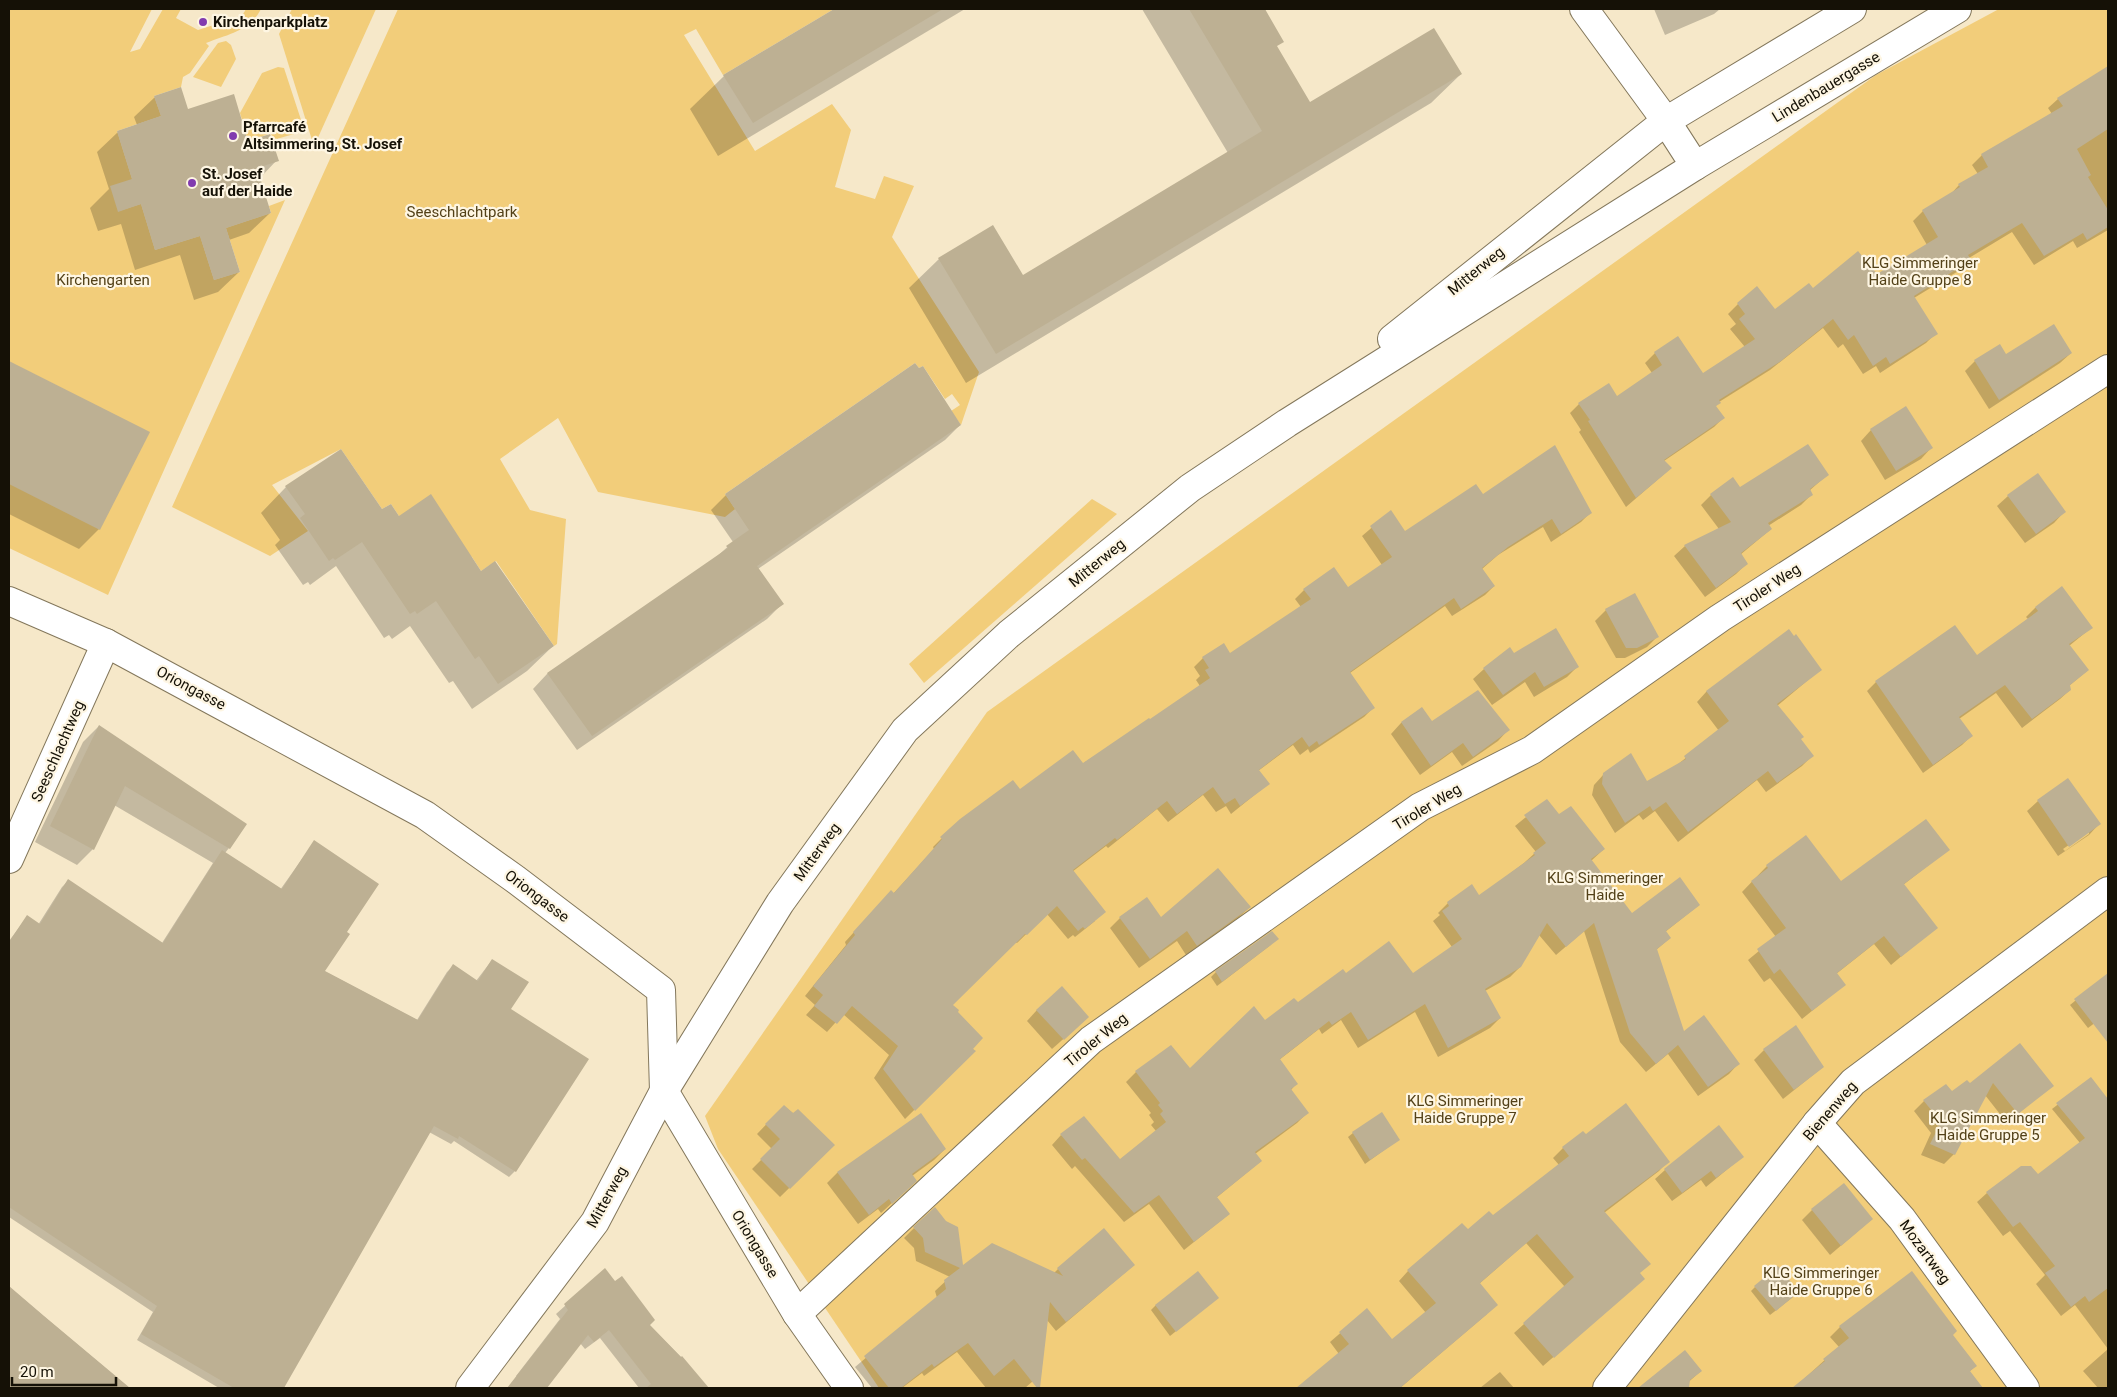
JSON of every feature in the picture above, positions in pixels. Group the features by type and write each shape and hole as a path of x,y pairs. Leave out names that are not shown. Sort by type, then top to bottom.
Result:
{"street":[{"path":"1584,9 1666,120 1695,166"},
{"path":"1666,120 1852,9"},
{"name":"Lindenbauergasse","path":"1695,166 1957,9"},
{"name":"Mitterweg","path":"1287,423 1666,120"},
{"name":"Mitterweg","path":"470,1388 595,1222 664,1091 780,903 905,730 1009,634 1183,493 1287,423 1695,166"},
{"name":"Tiroler Weg","path":"797,1314 1091,1040 1420,807 1532,750 1720,618 2108,369"},
{"name":"Oriongasse","path":"9,601 106,643 425,815 515,879 661,990 664,1091 797,1314 849,1388"},
{"name":"Seeschlachtweg","path":"9,859 106,643"},
{"name":"Bienenweg","path":"1607,1388 1817,1123 1853,1082 2108,891"},
{"name":"Mozartweg","path":"1817,1123 1902,1219 2025,1388"}],"green space":[{"name":"Kirchengarten","path":"9,9 152,9 130,52 140,49 163,9 181,9 176,18 198,30 242,16 246,9 261,9 245,27 206,43 209,46 190,73 183,77 181,87 154,96 161,116 117,131 132,179 119,211 141,204 155,250 200,236 214,280 240,272 226,228 271,213 269,206 285,200 108,595 9,548"},
{"path":"292,9 376,9 316,142 312,140 279,34"},
{"name":"Seeschlachtpark","path":"398,9 834,9 723,75 696,29 684,35 755,151 832,104 851,130 835,187 875,199 884,176 914,186 892,237 979,372 961,425 951,411 960,405 952,394 945,399 923,366 919,368 915,363 725,494 735,509 725,517 598,492 558,418 500,459 530,510 566,519 557,644 554,646 496,561 481,571 472,557 399,516 391,504 382,509 341,449 272,485 308,531 270,556 172,507"},
{"name":"KLG Simmeringer Haide","path":"1999,9 2108,9 2108,1388 879,1388 718,1149 705,1116 987,712 1876,75"},
{"path":"226,41 231,45 236,59 221,87 193,77 218,43"},
{"path":"278,67 284,68 304,129 301,132 273,140 271,133 248,141 240,113 262,73"},
{"path":"1092,499 1117,514 924,683 909,664"}],"building":[{"path":"834,9 943,9 753,123 723,75"},
{"path":"1189,9 1265,9 1284,42 1277,46 1310,102 1434,28 1462,74 996,354 938,258 993,225 1023,275 1262,131"},
{"path":"2108,66 2108,129 2077,149 2091,175 2088,177 2108,210 2108,227 2087,240 2083,233 2044,256 2022,223 1968,255 1971,260 1914,296 1938,334 1890,364 1886,357 1873,366 1854,335 1848,340 1833,319 1781,361 1719,400 1721,403 1716,406 1725,418 1664,460 1672,468 1636,498 1578,403 1609,383 1617,396 1662,365 1654,352 1678,336 1703,373 1755,339 1739,319 1745,314 1737,303 1757,286 1775,309 1809,283 1813,288 1858,251 1877,274 1938,237 1922,210 1960,187 1958,184 1988,167 1981,154 2063,106 2057,98"},
{"name":"St. Josef auf der Haide","path":"181,87 188,109 234,94 248,141 270,134 279,161 257,168 271,213 226,228 240,272 214,280 200,236 155,250 141,204 118,212 110,186 132,179 117,131 161,116 154,96"},
{"path":"2054,324 2072,353 1999,400 1974,360 2000,344 2006,354"},
{"path":"9,361 150,432 100,530 9,484"},
{"path":"915,363 919,368 923,366 961,425 757,566 784,604 592,736 547,673 728,548 726,546 749,530 725,494"},
{"path":"1906,406 1933,448 1896,471 1870,429"},
{"path":"1808,444 1829,475 1810,489 1813,495 1768,523 1772,529 1741,553 1748,564 1716,588 1684,545 1731,522 1710,494 1733,477 1740,487"},
{"path":"1555,445 1592,513 1561,534 1552,519 1508,547 1482,568 1495,586 1461,609 1454,598 1350,672 1375,708 1319,745 1317,741 1309,747 1302,737 1259,770 1270,784 1240,806 1235,798 1225,804 1213,787 1177,814 1167,801 1117,840 1115,838 1073,870 1106,912 1085,929 1083,927 1078,931 1057,906 1027,935 1025,934 953,1005 983,1038 973,1049 976,1051 915,1111 883,1069 898,1046 852,1006 837,1024 814,1006 823,995 813,986 855,935 853,932 891,890 894,893 942,839 940,837 960,819 1013,780 1020,789 1073,750 1083,763 1150,719 1210,678 1205,670 1209,668 1202,657 1224,643 1230,653 1311,599 1303,589 1334,567 1348,587 1392,557 1370,526 1391,510 1405,531 1476,484 1483,494"},
{"path":"341,449 382,509 391,504 399,516 431,494 481,571 495,561 554,646 498,684 479,656 475,659 436,601 417,614 415,611 410,614 362,542 335,560 333,558 329,561 300,518 305,514 285,486"},
{"path":"2038,473 2066,512 2036,534 2007,495"},
{"path":"2062,586 2093,628 2069,644 2089,670 2070,685 2071,690 2032,719 2005,685 1959,717 1973,736 1933,765 1875,681 1955,625 1977,655 2038,611 2035,607"},
{"path":"1635,593 1659,637 1637,648 1626,648 1605,609"},
{"path":"1556,628 1579,667 1544,687 1535,672 1503,695 1483,668 1510,647 1514,653"},
{"path":"1789,629 1794,636 1796,634 1822,670 1777,704 1804,737 1801,739 1814,756 1777,783 1768,771 1688,832 1666,802 1653,811 1650,806 1625,823 1602,784 1603,773 1631,753 1647,781 1686,759 1684,756 1729,721 1706,691"},
{"path":"1478,690 1510,730 1473,757 1463,743 1431,766 1401,722 1422,707 1432,721"},
{"path":"99,725 247,824 230,849 125,786 94,850 50,826"},
{"path":"2068,778 2101,824 2069,847 2037,800"},
{"path":"1547,799 1559,814 1571,806 1605,849 1591,859 1632,913 1680,877 1700,905 1666,931 1671,938 1657,949 1684,1031 1704,1015 1740,1064 1708,1087 1678,1045 1656,1064 1630,1033 1594,923 1566,947 1547,923 1521,967 1485,989 1501,1018 1448,1048 1425,1004 1368,1040 1351,1012 1332,1025 1329,1021 1280,1059 1298,1084 1291,1089 1309,1113 1255,1152 1262,1161 1217,1197 1230,1214 1194,1242 1159,1195 1134,1213 1085,1158 1082,1160 1060,1134 1084,1116 1120,1159 1166,1122 1160,1114 1163,1111 1158,1105 1160,1103 1135,1071 1171,1045 1190,1068 1254,1006 1265,1020 1294,998 1298,1002 1343,969 1346,973 1389,941 1413,973 1462,939 1442,911 1449,906 1447,902 1472,884 1479,895 1535,855 1533,853 1546,843 1524,815"},
{"path":"1926,819 1950,850 1904,884 1938,928 1901,957 1884,936 1837,973 1846,985 1812,1011 1780,969 1774,974 1757,949 1786,928 1751,881 1768,868 1766,865 1806,835 1841,881"},
{"path":"314,840 379,884 347,932 350,934 325,971 418,1020 453,964 478,981 492,959 529,982 511,1009 589,1059 516,1172 459,1136 458,1139 434,1126 284,1388 234,1388 141,1334 157,1306 9,1207 9,942 27,915 40,924 68,879 163,943 222,850 282,889"},
{"path":"1218,868 1251,907 1197,946 1187,931 1150,959 1119,917 1147,897 1161,917"},
{"path":"1272,931 1279,939 1222,982 1215,971"},
{"path":"2108,973 2108,1043 2074,999"},
{"path":"1062,986 1089,1017 1064,1040 1036,1010"},
{"path":"1796,1025 1824,1067 1794,1090 1763,1049"},
{"path":"2020,1043 2054,1086 2018,1114 1993,1083 1955,1155 1930,1144 1941,1122 1923,1100 1946,1084 1952,1091 1967,1080 1970,1083"},
{"path":"2091,1077 2108,1099 2108,1288 2089,1302 2085,1296 2071,1307 2045,1273 2055,1266 2020,1222 2013,1227 1986,1192 2021,1166 2031,1166 2038,1174 2085,1138 2056,1103"},
{"path":"1626,1103 1670,1162 1604,1211 1651,1264 1640,1273 1645,1279 1554,1358 1523,1323 1574,1277 1537,1234 1480,1283 1498,1305 1400,1388 1296,1388 1349,1344 1339,1332 1367,1308 1392,1339 1436,1303 1407,1270 1462,1223 1468,1229 1489,1211 1493,1215 1569,1156 1562,1147 1583,1131 1586,1134"},
{"path":"784,1105 793,1113 798,1109 835,1145 790,1189 760,1159 780,1139 765,1124"},
{"path":"1382,1112 1400,1140 1370,1160 1352,1132"},
{"path":"921,1113 946,1149 912,1174 917,1181 892,1204 889,1199 869,1215 837,1172"},
{"path":"1719,1125 1744,1157 1716,1178 1711,1171 1682,1193 1664,1169"},
{"path":"1844,1183 1873,1219 1841,1246 1811,1209"},
{"path":"935,1207 946,1221 958,1227 963,1265 992,1243 1063,1276 1057,1268 1104,1228 1135,1265 1066,1322 1050,1302 1040,1388 1037,1388 1014,1359 994,1376 968,1343 934,1367 932,1364 901,1388 889,1388 864,1356 946,1289 944,1280 960,1268 925,1252 923,1238 913,1227"},
{"path":"1778,1266 1799,1292 1776,1311 1754,1286"},
{"path":"605,1268 615,1281 622,1276 655,1320 650,1325 682,1356 709,1388 646,1388 651,1384 609,1330 594,1342 588,1335 547,1388 507,1388 568,1310 564,1304"},
{"path":"1198,1271 1219,1298 1176,1332 1155,1305"},
{"path":"1912,1271 1957,1331 1953,1335 1977,1366 1970,1371 1983,1388 1792,1388 1849,1338 1839,1326"},
{"path":"9,1286 44,1316 130,1388 9,1388"},
{"path":"1685,1350 1702,1371 1690,1380 1689,1388 1638,1388"}],"place":[{"name":"Kirchenparkplatz","path":"203,22"},
{"name":"Pfarrcafé Altsimmering, St. Josef","path":"233,136"},
{"name":"St. Josef auf der Haide","path":"192,183"}],"park label":[{"name":"KLG Simmeringer Haide Gruppe 8","path":"1920,272"},
{"name":"KLG Simmeringer Haide Gruppe 7","path":"1465,1110"},
{"name":"KLG Simmeringer Haide Gruppe 5","path":"1988,1126"},
{"name":"KLG Simmeringer Haide Gruppe 6","path":"1821,1282"}]}
